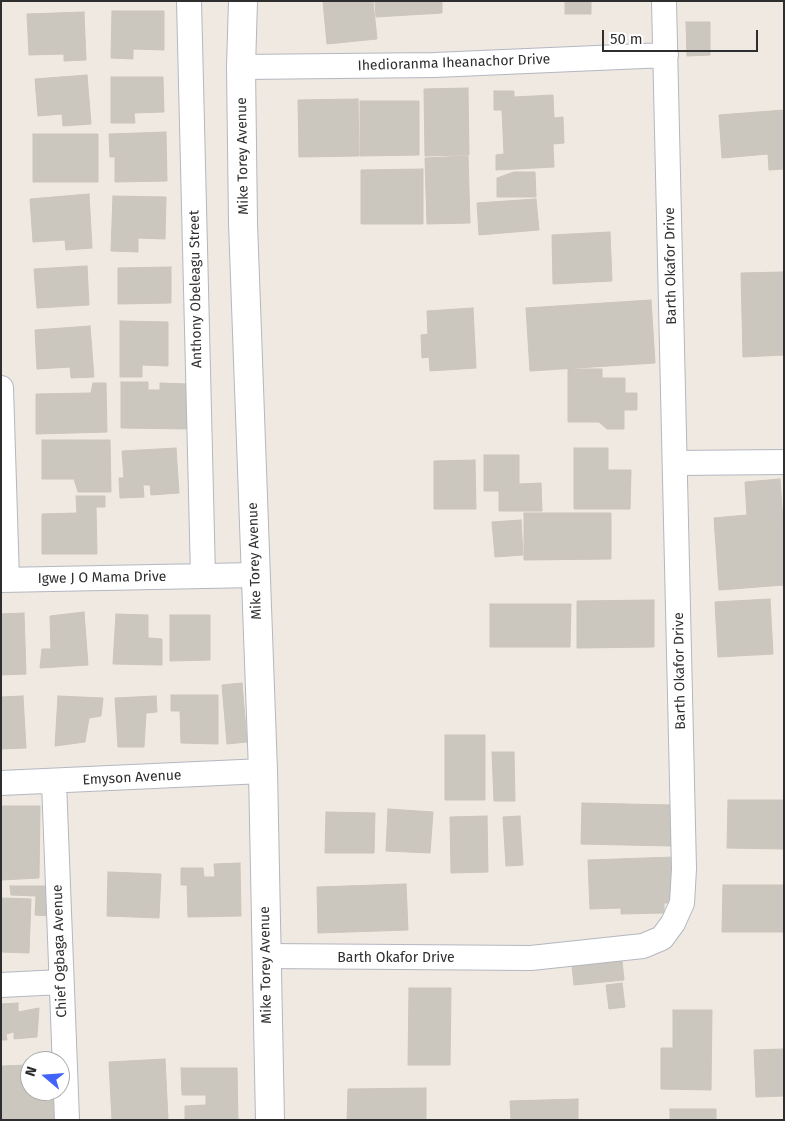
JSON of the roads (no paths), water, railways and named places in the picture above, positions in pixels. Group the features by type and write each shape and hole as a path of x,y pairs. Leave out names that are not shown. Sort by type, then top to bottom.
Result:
{"main road":[{"name":"Mike Torey Avenue","path":"243,1 243,223 263,771 270,1120"}],"street":[{"name":"Anthony Obeleagu Street","path":"190,1 203,576"},
{"name":"Barth Okafor Drive","path":"266,956 531,958 643,946 662,938 673,923 682,903 684,869 664,1"},
{"name":"Ihedioranma Iheanachor Drive","path":"242,67 435,65 666,55"},
{"path":"1,388 4,580"},
{"path":"675,463 784,462"},
{"name":"Igwe J O Mama Drive","path":"4,580 256,575"},
{"name":"Emyson Avenue","path":"1,784 263,771"},
{"name":"Chief Ogbaga Avenue","path":"54,782 67,1120"},
{"path":"1,984 61,982"}]}
